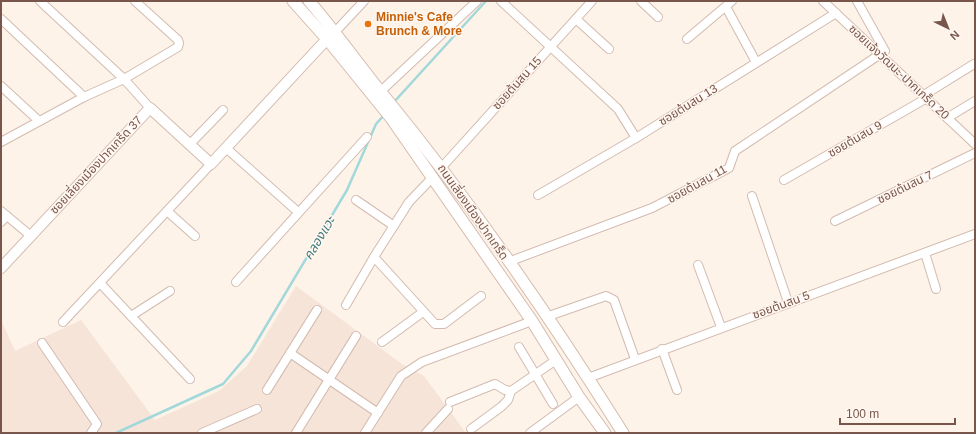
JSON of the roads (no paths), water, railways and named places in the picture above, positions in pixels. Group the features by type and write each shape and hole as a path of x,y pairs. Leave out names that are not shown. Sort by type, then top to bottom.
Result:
{"main road":[{"name":"ถนนเลี่ยงเมืองปากเกร็ด","path":"293,1 331,35"},
{"name":"ถนนเลี่ยงเมืองปากเกร็ด","path":"309,1 331,35 394,114 442,166 597,391 623,433"},
{"name":"ถนนเลี่ยงเมืองปากเกร็ด","path":"394,114 433,177 532,320 579,397 605,433"},
{"path":"597,391 629,433"},
{"path":"592,416 602,433"}],"street":[{"path":"40,1 124,79 150,108"},
{"path":"1,142 84,97 124,79 178,47 179,43 135,1"},
{"path":"63,322 364,1"},
{"path":"379,95 477,1"},
{"path":"501,1 618,109 636,138"},
{"name":"ซอยต้นสน 15","path":"442,166 592,1"},
{"path":"641,1 658,17"},
{"name":"ซอยแจ้งวัฒนะ-ปากเกร็ด 20","path":"823,1 975,144"},
{"path":"857,1 885,51 880,54"},
{"path":"687,39 729,4 756,62"},
{"name":"ซอยต้นสน 13","path":"538,195 636,138 836,13"},
{"path":"1,19 84,97"},
{"path":"576,19 609,49"},
{"name":"ซอยต้นสน 11","path":"508,262 652,208 729,168 735,151 880,54"},
{"name":"ซอยต้นสน 9","path":"784,180 925,97 974,64"},
{"path":"1,86 39,121"},
{"path":"948,118 975,101"},
{"name":"ซอยเลี่ยงเมืองปากเกร็ด 37","path":"1,268 150,108 211,164"},
{"path":"189,144 223,110"},
{"path":"236,282 298,212 368,137"},
{"path":"226,148 298,212"},
{"name":"ซอยต้นสน 7","path":"835,221 975,153"},
{"path":"346,305 409,202 433,177"},
{"path":"752,196 788,302"},
{"path":"356,200 394,226"},
{"path":"167,211 195,236"},
{"path":"3,216 31,236"},
{"name":"ซอยต้นสน 5","path":"588,378 788,302 975,234"},
{"path":"925,253 936,289"},
{"path":"374,257 434,324 444,324 481,296"},
{"path":"698,265 721,327"},
{"path":"100,283 190,379"},
{"path":"131,316 170,291"},
{"path":"546,317 606,296 610,297 614,300 635,359"},
{"path":"267,390 317,310"},
{"path":"382,342 423,312"},
{"path":"365,433 401,376 422,362 532,320"},
{"path":"296,433 356,336"},
{"path":"42,343 97,424 91,433"},
{"path":"519,347 553,404"},
{"path":"662,349 677,390"},
{"path":"290,353 378,413"},
{"path":"471,429 502,407 508,400 511,391 556,360"},
{"path":"426,433 449,406 495,384 504,390 511,391"},
{"path":"530,433 579,397"},
{"path":"202,433 257,409"}],"waterway":[{"name":"คลองแวะ","path":"394,102 486,1"},
{"name":"คลองแวะ","path":"116,433 223,384 251,351 347,190 376,124 385,114"}],"place":[{"name":"Minnie's Cafe Brunch & More","path":"368,24"}]}
